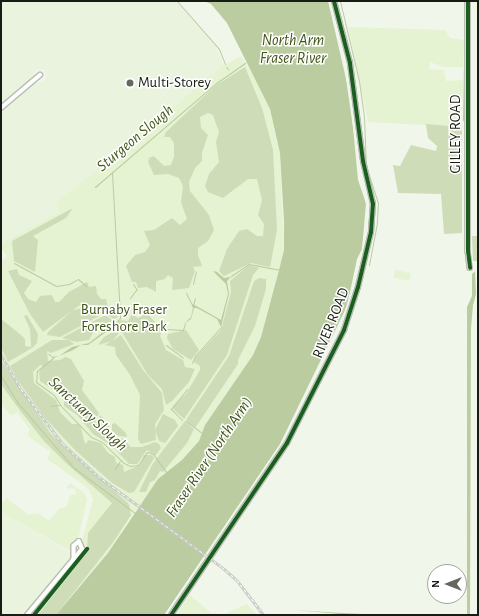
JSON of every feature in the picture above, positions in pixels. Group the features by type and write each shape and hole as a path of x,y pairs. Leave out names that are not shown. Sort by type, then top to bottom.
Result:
{"street":[{"name":"RIVER ROAD","path":"171,615 287,443 344,330 358,287 371,232 373,204 363,161 350,63 334,1"},
{"name":"GILLEY ROAD","path":"468,1 470,268"},
{"path":"1,108 40,75"},
{"path":"26,615 74,559"}],"shaded area":[{"path":"1,1 176,1 216,47 224,65 56,203 60,212 1,243 1,112 35,84 45,80 47,75 44,70 36,70 31,79 1,104"},
{"path":"245,67 262,108 273,150 277,230 270,267 251,263 224,276 219,271 227,249 239,231 247,229 257,236 263,236 264,224 258,215 262,200 257,179 248,179 223,198 208,192 205,186 209,174 219,162 216,142 219,132 213,115 208,113 200,117 201,128 208,135 202,153 202,161 195,168 189,182 190,191 209,215 214,230 208,241 198,248 198,255 202,266 193,267 195,271 189,288 172,290 173,278 168,275 165,279 156,281 156,292 147,287 138,288 136,282 132,282 126,266 135,255 145,252 150,245 144,231 154,230 172,218 180,225 187,219 181,202 183,186 179,178 168,174 154,175 148,162 149,158 154,156 164,166 171,165 174,157 174,143 170,137 164,137 166,132 215,86"},
{"path":"426,124 462,127 462,233 444,234 441,194 398,193 393,165 400,166 411,145 436,151 437,146 428,138"},
{"path":"73,208 66,218 33,236 38,240 35,272 14,261 12,241"},
{"path":"472,236 478,236 478,261 473,261"},
{"path":"249,265 259,268 253,275 227,355 184,419 174,410 173,406 186,394 200,370 200,366 194,362 195,358 221,330 231,292 230,281"},
{"path":"17,269 19,275 32,281 24,293 28,299 36,302 40,296 52,295 55,302 59,302 69,292 87,282 89,287 96,286 97,294 101,299 106,299 108,308 119,313 118,316 115,320 93,305 80,305 43,332 30,314 8,271"},
{"path":"259,278 266,279 266,289 255,326 238,360 238,364 195,428 186,420 229,356 254,281"},
{"path":"93,306 103,314 60,337 47,335 48,332 73,310"},
{"path":"147,313 162,330 160,336 166,350 183,360 185,367 195,369 189,382 172,401 166,405 162,389 148,375 117,324 118,320 128,321 132,314 138,318"},
{"path":"27,315 38,334 37,343 32,348 8,362 1,348 1,319 25,339 25,346 31,347 30,329 24,316"},
{"path":"105,315 114,321 97,325 89,340 76,342 62,338"},
{"path":"118,329 119,333 112,341 98,345 104,337"},
{"path":"186,330 199,350 191,360 173,349 167,338 168,334"},
{"path":"121,335 143,370 162,393 164,410 155,424 156,440 141,444 138,439 140,395 130,375 116,355 115,347 105,345"},
{"path":"52,340 69,340 74,344 51,353 47,351 48,361 60,360 65,357 71,359 84,381 82,390 99,413 96,420 98,426 111,436 123,439 131,447 142,447 155,442 159,444 161,448 155,456 147,450 137,464 129,464 112,446 93,434 77,415 64,406 64,399 61,395 40,381 39,372 43,366 40,365 33,372 34,383 56,400 60,412 72,424 78,424 81,428 85,444 89,440 101,443 108,453 115,457 116,463 123,465 124,472 140,465 144,455 152,455 154,458 134,492 129,493 112,483 75,450 45,418 18,381 10,366"},
{"path":"1,360 51,434 129,504 131,515 114,541 56,615 38,615 87,552 88,533 112,503 67,464 43,440 1,384"},
{"path":"163,414 175,420 178,426 165,443 159,441 155,430"},
{"path":"100,415 109,424 109,430 98,424"},
{"path":"185,421 194,429 187,443 163,472 160,471 155,480 150,482 146,492 139,492 152,465"},
{"path":"115,423 126,433 127,437 112,435 112,424"},
{"path":"1,512 73,554 23,615 1,615"}],"green space":[{"path":"348,27 445,30 450,38 464,40 463,67 443,67 430,62 429,69 444,70 446,81 463,80 462,127 368,122"},
{"name":"Burnaby Fraser Foreshore Park","path":"241,56 256,80 270,109 280,153 284,250 261,337 253,355 205,425 199,441 182,460 158,479 145,501 143,500 121,532 121,539 65,615 31,615 85,551 82,540 93,500 88,488 86,489 85,486 47,459 51,452 29,437 28,432 30,430 17,412 11,416 1,404 1,262 7,256 1,249 1,243 60,212 56,203 224,65"},
{"path":"395,270 411,273 409,281 393,278"},
{"path":"70,483 84,493 87,499 78,541 72,545 72,552 1,512 1,500 3,502 6,498 29,515 38,513 49,521 59,509 67,506 70,495 76,494 75,489 66,488"},
{"path":"190,595 211,613 222,615 176,615"},
{"path":"247,604 257,615 222,615"}],"water":[{"name":"North Arm Fraser River","path":"204,1 329,1 342,51 362,189 368,212 360,261 339,330 286,437 166,615 56,615 108,553 158,479 182,460 199,441 205,425 253,355 261,337 284,250 280,153 270,109 227,23 211,4"},
{"path":"213,271 217,272 224,278 231,277 227,281 229,294 221,327 217,319 197,308 194,308 191,319 184,324 191,317 193,308 191,303 221,320 228,294 226,284"},
{"path":"475,271 476,294 473,305 471,328 470,614 467,615 467,307 472,296 472,274"},
{"path":"112,325 109,330 88,345 81,345 59,356 72,347 89,343"},
{"path":"294,610 342,613 385,615 340,614"}],"pier":[{"path":"328,1 331,1 344,53 364,188 370,210 367,241 353,285 350,306 336,341 281,449 182,594 167,615 164,615 280,444 347,306 357,259 362,249 366,203 358,180 350,96"}],"waterway":[{"path":"177,1 219,49 225,64"},
{"path":"340,1 359,81 364,117 366,166 378,202 377,223 369,265"},
{"path":"463,120 465,1"},
{"name":"Sturgeon Slough","path":"95,187 215,84 245,63"},
{"path":"112,173 120,318"},
{"path":"14,263 56,286 69,284 78,279 86,286"},
{"path":"231,276 249,264 280,270"},
{"path":"193,284 196,271"},
{"path":"133,284 137,290"},
{"path":"130,298 136,290"},
{"path":"186,293 191,303"},
{"path":"193,305 195,298"},
{"path":"111,327 120,318"},
{"path":"163,320 165,326"},
{"path":"167,329 183,330 185,323"},
{"path":"192,363 195,356 221,327"},
{"path":"166,345 183,358"},
{"name":"Sanctuary Slough","path":"53,358 37,371 36,382 54,395 61,406 91,437 102,442 124,463 130,466 138,465 147,452 153,454 167,473"},
{"path":"1,376 17,402 74,468 135,513"},
{"path":"182,420 171,409 187,389"},
{"path":"50,406 59,405"},
{"path":"186,421 203,434"},
{"path":"115,469 120,461"}],"railway":[{"path":"1,354 21,389 63,444 98,476 222,567 237,580 264,615"}],"cycle path":[{"path":"171,615 287,443 344,330 358,287 371,232 373,204 363,161 350,63 334,1"},
{"path":"468,1 468,251 470,268"},
{"path":"34,615 87,549"}],"place":[{"name":"Multi-Storey","path":"130,83"}],"water label":[{"name":"Fraser River (North Arm)","path":"209,457"}]}
